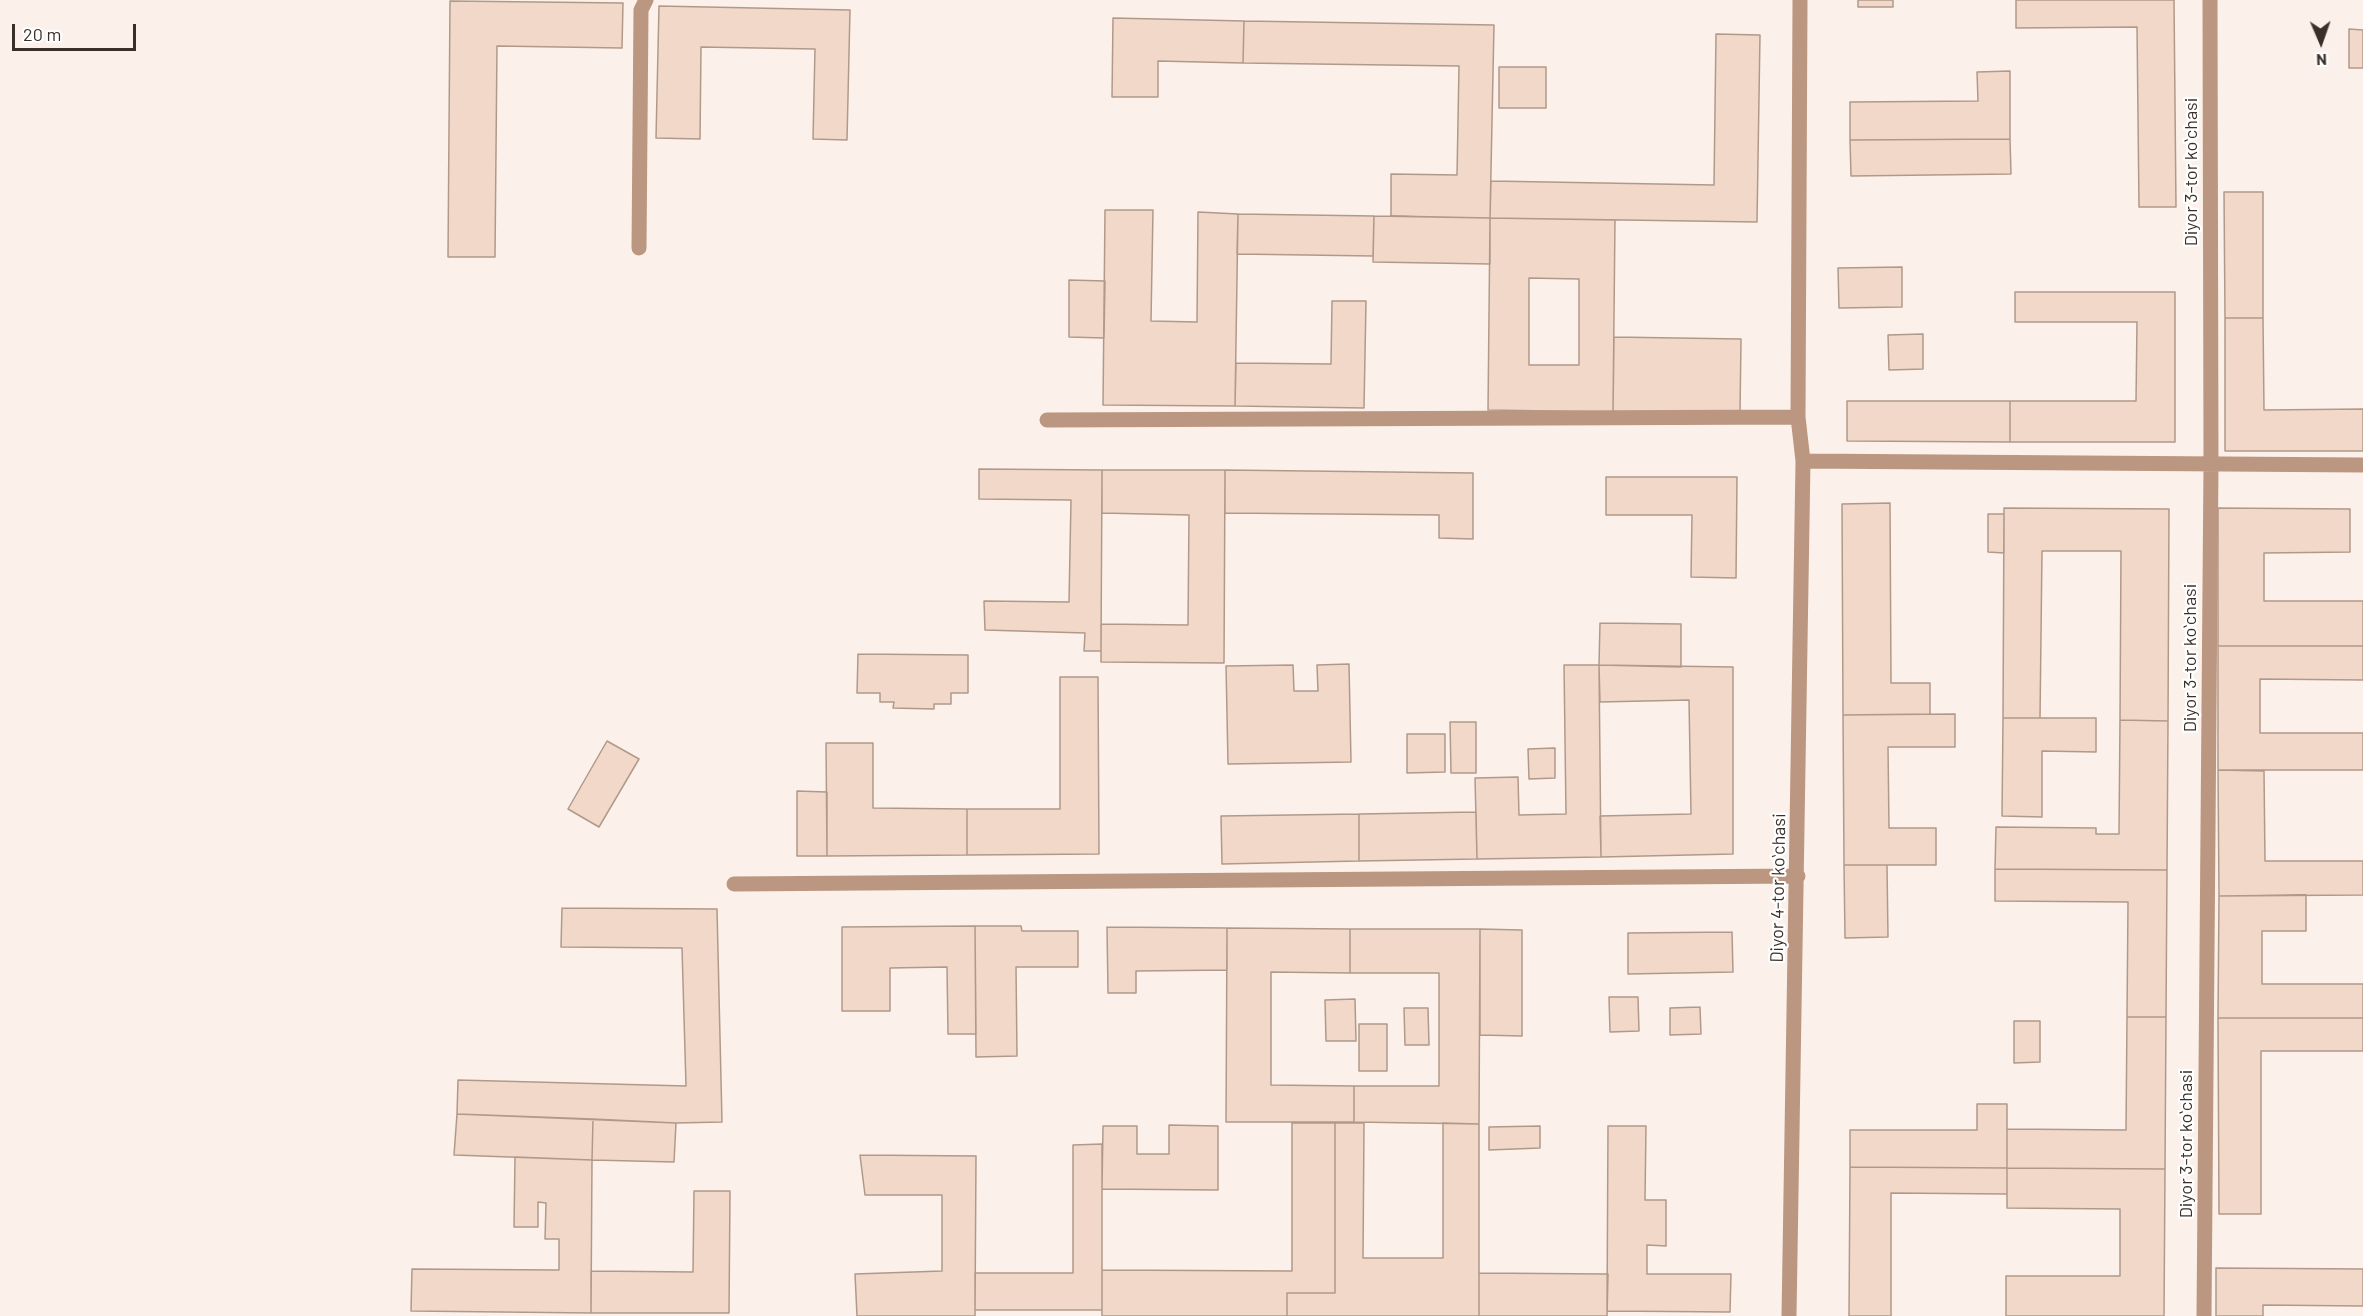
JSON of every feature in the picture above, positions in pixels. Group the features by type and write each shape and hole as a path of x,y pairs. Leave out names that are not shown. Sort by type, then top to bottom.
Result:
{"street":[{"path":"639,248 641,10 646,0"},
{"name":"Diyor 4-tor koʻchasi","path":"1789,1316 1803,461 1798,417 1800,0"},
{"name":"Diyor 3-tor koʻchasi","path":"2204,1316 2211,464 2210,0"},
{"path":"1047,420 1798,417"},
{"path":"1803,461 2363,465"},
{"path":"734,884 1797,876"}],"building":[{"path":"1858,0 1893,0 1893,7 1858,7"},
{"path":"2016,0 2174,0 2176,207 2139,207 2137,27 2016,28"},
{"path":"450,1 623,3 622,48 497,46 495,257 448,257"},
{"path":"659,6 850,10 847,140 813,139 815,49 701,47 700,139 656,138"},
{"path":"1113,18 1244,21 1243,63 1158,61 1158,97 1112,97"},
{"path":"1244,21 1494,25 1490,218 1391,216 1391,174 1457,175 1459,66 1243,63"},
{"path":"2349,29 2363,30 2363,68 2349,68"},
{"path":"1716,34 1760,35 1757,222 1490,218 1491,181 1714,185"},
{"path":"1499,67 1546,67 1546,108 1499,108"},
{"path":"2010,71 2010,139 1850,140 1850,102 1978,101 1977,72"},
{"path":"2010,139 2011,174 1851,176 1850,140"},
{"path":"2224,192 2263,192 2263,318 2225,318"},
{"path":"1105,210 1153,210 1151,321 1197,322 1198,212 1238,214 1235,406 1103,405"},
{"path":"1238,214 1374,216 1373,256 1237,254"},
{"path":"1374,216 1490,218 1490,264 1373,262"},
{"path":"1490,218 1615,220 1613,412 1488,410","holes":["1529,278 1579,279 1579,365 1529,365"]},
{"path":"1902,267 1902,307 1839,308 1838,268"},
{"path":"1069,280 1105,281 1104,338 1069,337"},
{"path":"2015,292 2175,292 2175,442 2010,442 2010,401 2136,401 2137,322 2015,322"},
{"path":"1332,301 1366,301 1364,408 1235,406 1236,363 1331,364"},
{"path":"2225,318 2263,318 2264,410 2363,409 2363,451 2225,451"},
{"path":"1923,334 1923,369 1889,370 1888,335"},
{"path":"1614,337 1741,339 1740,413 1613,412"},
{"path":"1847,401 2010,401 2010,442 1847,441"},
{"path":"979,469 1102,470 1101,651 1084,651 1085,633 985,630 984,601 1069,602 1071,500 979,499"},
{"path":"1102,470 1225,470 1224,663 1101,662 1101,624 1188,625 1189,515 1102,513"},
{"path":"1225,470 1473,473 1473,539 1439,538 1439,515 1225,513"},
{"path":"1606,477 1737,477 1736,578 1691,577 1692,515 1606,515"},
{"path":"1890,503 1891,683 1930,683 1930,714 1843,715 1842,504"},
{"path":"2004,508 2169,509 2168,721 2120,720 2121,551 2042,551 2040,718 2003,718"},
{"path":"2218,508 2350,509 2350,552 2264,553 2264,601 2363,601 2363,646 2218,646"},
{"path":"1988,514 2004,514 2004,553 1988,552"},
{"path":"1600,623 1681,624 1681,667 1599,665"},
{"path":"2218,646 2363,646 2363,680 2260,679 2260,733 2363,733 2363,770 2218,770"},
{"path":"858,654 968,655 968,693 951,693 951,704 934,704 934,709 893,708 894,702 880,702 880,693 857,693"},
{"path":"1349,664 1351,762 1228,764 1226,666 1293,665 1294,691 1318,691 1317,665"},
{"path":"1564,665 1599,665 1601,857 1477,859 1475,778 1518,777 1519,815 1566,814"},
{"path":"1599,665 1733,667 1733,854 1601,857 1600,816 1691,814 1689,700 1600,702"},
{"path":"1060,677 1098,677 1099,854 967,855 967,809 1060,809"},
{"path":"1955,714 1955,747 1888,747 1889,828 1936,828 1936,865 1844,865 1843,715"},
{"path":"2003,718 2096,718 2096,752 2042,751 2042,817 2002,816"},
{"path":"2120,720 2168,721 2167,870 1995,869 1996,827 2096,828 2096,834 2119,834"},
{"path":"1450,722 1476,722 1476,773 1451,773"},
{"path":"1407,734 1445,734 1445,772 1407,773"},
{"path":"607,741 639,759 599,827 568,809"},
{"path":"826,743 873,743 873,808 967,809 967,855 827,856"},
{"path":"1555,748 1555,778 1529,779 1528,749"},
{"path":"2218,770 2264,771 2265,861 2363,861 2363,895 2219,896"},
{"path":"797,791 827,792 827,856 797,856"},
{"path":"1476,812 1477,859 1359,861 1359,814"},
{"path":"1359,814 1359,861 1222,864 1221,816"},
{"path":"1844,865 1887,865 1888,937 1845,938"},
{"path":"1995,869 2167,870 2166,1017 2127,1017 2128,902 1995,901"},
{"path":"2306,895 2306,931 2262,931 2262,984 2363,984 2363,1018 2218,1018 2219,896"},
{"path":"562,908 717,909 722,1122 676,1123 457,1114 458,1080 686,1086 682,948 561,947"},
{"path":"975,926 1021,926 1022,931 1078,931 1078,967 1016,967 1017,1056 976,1057"},
{"path":"975,926 976,1034 948,1034 947,967 890,968 890,1011 842,1011 842,927"},
{"path":"1107,927 1227,928 1227,970 1136,971 1136,993 1108,993"},
{"path":"1227,928 1350,929 1350,973 1271,972 1271,1085 1354,1086 1354,1122 1226,1122"},
{"path":"1350,929 1480,929 1479,1124 1354,1122 1354,1086 1439,1086 1439,973 1350,973"},
{"path":"1480,929 1522,930 1522,1036 1480,1035"},
{"path":"1732,932 1733,972 1628,974 1628,933"},
{"path":"1609,997 1638,997 1639,1031 1610,1032"},
{"path":"1355,999 1356,1041 1326,1041 1325,1000"},
{"path":"1700,1007 1701,1034 1670,1035 1670,1008"},
{"path":"1404,1008 1428,1008 1429,1045 1405,1045"},
{"path":"2127,1017 2166,1017 2165,1169 2007,1168 2007,1129 2126,1130"},
{"path":"2218,1018 2363,1018 2363,1051 2261,1051 2261,1214 2219,1214"},
{"path":"2014,1021 2040,1021 2040,1062 2014,1063"},
{"path":"1359,1024 1387,1024 1387,1071 1359,1071"},
{"path":"1977,1104 2007,1104 2007,1168 1850,1167 1850,1130 1977,1130"},
{"path":"457,1114 593,1119 592,1160 454,1155"},
{"path":"593,1119 676,1123 674,1162 592,1160"},
{"path":"1292,1123 1335,1123 1335,1293 1287,1293 1287,1316 1102,1316 1102,1270 1292,1271"},
{"path":"1335,1123 1364,1123 1363,1258 1443,1258 1443,1123 1479,1124 1479,1316 1287,1316 1287,1293 1335,1293"},
{"path":"1169,1125 1218,1126 1218,1190 1102,1189 1103,1126 1137,1126 1137,1154 1169,1154"},
{"path":"1540,1126 1540,1148 1489,1150 1489,1127"},
{"path":"1608,1126 1646,1126 1645,1200 1666,1200 1666,1246 1647,1245 1647,1274 1731,1274 1730,1312 1607,1311"},
{"path":"1102,1144 1102,1310 975,1310 975,1273 1073,1273 1073,1145"},
{"path":"860,1155 976,1156 975,1316 857,1316 855,1274 942,1271 942,1195 865,1195"},
{"path":"515,1157 592,1160 591,1313 411,1311 412,1269 559,1270 559,1239 545,1239 546,1203 538,1202 538,1227 514,1227"},
{"path":"1850,1167 2007,1168 2007,1194 1891,1193 1891,1316 1849,1316"},
{"path":"2007,1168 2165,1169 2164,1316 2006,1316 2006,1276 2120,1276 2120,1209 2007,1208"},
{"path":"694,1191 730,1191 729,1313 591,1313 591,1271 693,1272"},
{"path":"2216,1268 2363,1269 2363,1306 2263,1305 2263,1316 2216,1316"},
{"path":"1479,1273 1608,1274 1607,1316 1479,1316"}]}
